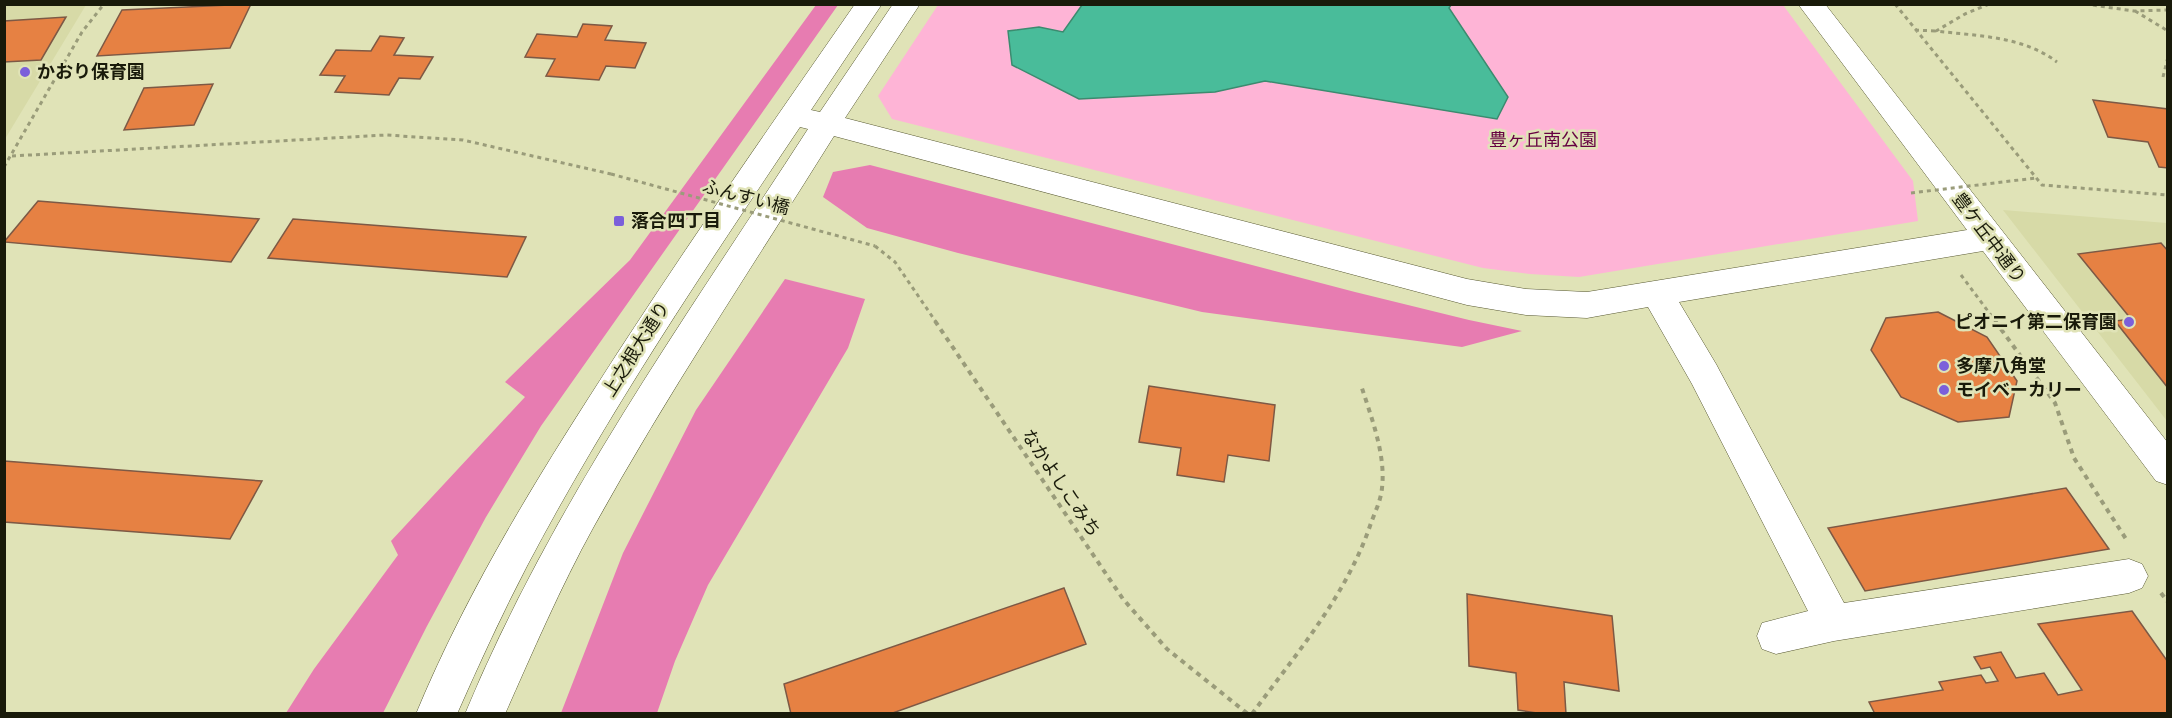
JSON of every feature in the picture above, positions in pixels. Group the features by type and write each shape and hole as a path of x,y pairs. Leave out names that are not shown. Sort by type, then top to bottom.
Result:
{"street":[{"name":"上之根大通り","path":"436,714 542,504 671,294 869,4"},
{"path":"485,714 537,599 579,518 624,441 826,125 907,4"},
{"name":"豊ケ丘中通り","path":"1811,4 2168,470"},
{"path":"793,115 1467,292 1526,302 1587,304 1990,238"},
{"path":"1657,294 1704,374 1834,623"},
{"path":"1776,636 1834,623 2140,571"}],"path":[{"path":"4,167 82,32 104,4"},
{"path":"1895,4 2042,184 2168,195"},
{"path":"1936,31 1965,14 1989,4"},
{"path":"2085,4 2134,11 2168,10"},
{"path":"2134,11 2168,31"},
{"path":"1916,30 2025,44 2048,53 2057,62"},
{"path":"2163,77 2168,57"},
{"name":"ふんすい橋","path":"12,156 386,135 463,140 611,174 875,246"},
{"path":"1911,192 2036,178"},
{"name":"なかよしこみち","path":"875,246 895,262 1123,599 1167,649 1248,714"},
{"path":"1956,267 2055,403 2074,458 2140,571 2168,602"},
{"path":"1252,714 1309,635 1356,561 1371,526 1382,489 1378,442 1361,385"}],"shaded area":[{"name":"かおり保育園","path":"5,5 86,5 5,139"},
{"path":"816,5 838,5 541,426 486,517 383,713 286,713 314,669 398,555 391,541 525,397 505,382 630,260"},
{"path":"1082,5 1451,5 1449,8 1508,97 1497,119 1265,81 1215,92 1079,99 1012,65 1008,31 1039,27 1063,32"},
{"path":"870,165 1355,292 1522,331 1462,347 1202,312 958,253 867,228 823,197 833,172"},
{"name":"ピオニイ第二保育園","path":"2003,210 2167,223 2167,421"},
{"path":"785,279 865,299 848,348 708,585 675,661 657,713 561,713 623,553 696,410"}],"green space":[{"name":"豊ヶ丘南公園","path":"938,5 1783,5 1913,181 1918,221 1579,277 1483,268 892,119 878,96"}],"building":[{"path":"251,4 230,48 97,56 122,10"},
{"path":"66,17 41,60 4,62 4,21"},
{"path":"583,24 612,26 605,40 646,43 635,68 606,66 599,80 546,76 555,59 525,57 537,34 577,37"},
{"path":"380,36 404,38 394,55 433,57 420,79 399,78 389,95 335,92 345,76 320,75 336,50 371,51"},
{"path":"213,84 194,125 124,130 144,88"},
{"path":"2093,100 2168,109 2168,168 2159,167 2148,142 2108,137"},
{"path":"38,201 259,219 231,262 4,242"},
{"path":"293,219 526,237 507,277 268,258"},
{"path":"2161,243 2168,251 2168,388 2115,321 2131,319 2078,254"},
{"name":"多摩八角堂","path":"1938,312 1987,337 2017,381 2009,417 1958,422 1901,397 1871,350 1886,318"},
{"path":"1149,386 1275,405 1269,461 1228,455 1224,482 1177,475 1181,448 1139,442"},
{"path":"4,461 262,481 230,539 4,522"},
{"path":"2066,488 2109,549 1865,591 1828,528"},
{"path":"1064,588 1086,644 890,714 791,714 784,684"},
{"path":"1467,594 1612,616 1619,691 1564,682 1566,714 1543,714 1518,710 1516,673 1469,666"},
{"path":"2132,611 2168,662 2168,714 1875,714 1869,702 1943,690 1939,682 1981,675 1986,683 1998,681 1990,667 1981,669 1974,657 2001,652 2016,678 2044,673 2058,695 2082,690 2038,624"}],"place":[{"name":"かおり保育園","path":"25,72"},
{"name":"落合四丁目","path":"619,221"},
{"name":"ピオニイ第二保育園","path":"2129,322"},
{"name":"多摩八角堂","path":"1944,366"},
{"name":"モイベーカリー","path":"1944,390"}]}
